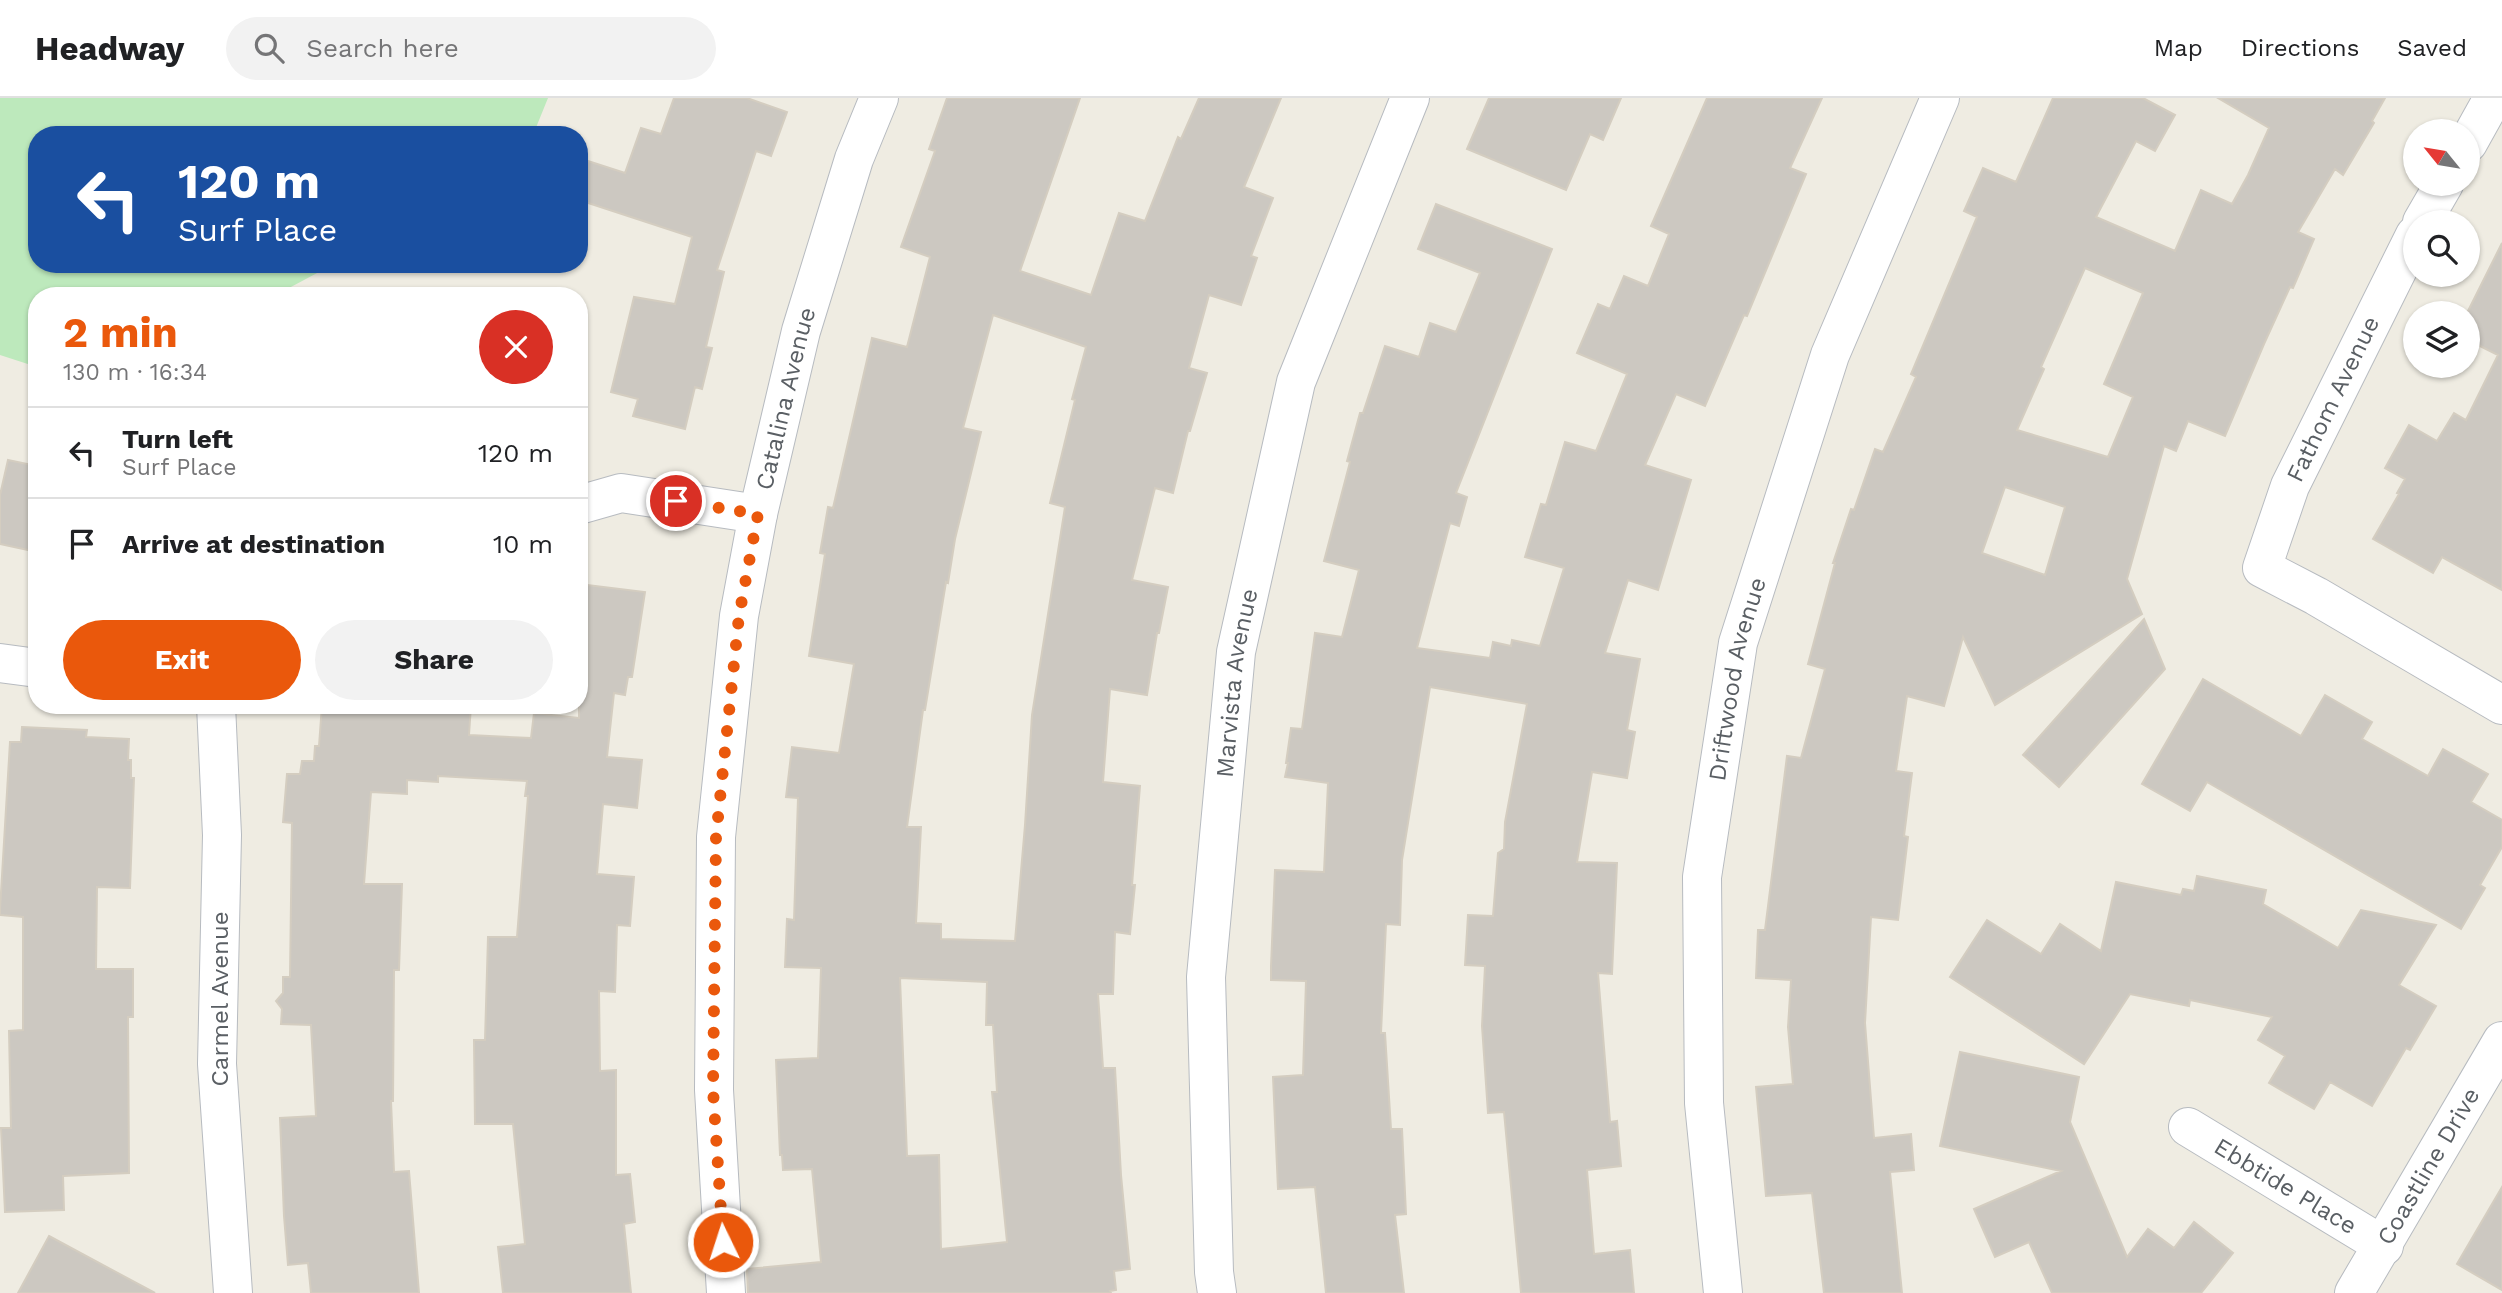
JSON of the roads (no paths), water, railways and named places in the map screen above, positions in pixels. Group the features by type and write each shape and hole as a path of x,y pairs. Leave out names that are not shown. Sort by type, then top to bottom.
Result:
{"street":[{"name":"Catalina Avenue","path":"726,1293 713,1090 716,837 739,616 758,514 801,331 854,159 878,98"},
{"name":"Marvista Avenue","path":"1217,1293 1214,1272 1206,977 1236,652 1296,382 1410,98"},
{"name":"Driftwood Avenue","path":"1723,1293 1704,1103 1702,877 1738,643 1830,355 1940,98"},
{"path":"2480,121 2493,98"},
{"name":"Fathom Avenue","path":"2403,259 2290,486 2262,568 2316,596 2502,705"},
{"path":"588,502 621,493 758,514"},
{"path":"0,663 28,667"},
{"name":"Carmel Avenue","path":"216,714 222,835 216,1064 233,1293"},
{"name":"Coastline Drive","path":"2354,1293 2502,1041"},
{"name":"Ebbtide Place","path":"2188,1127 2384,1246"}]}
